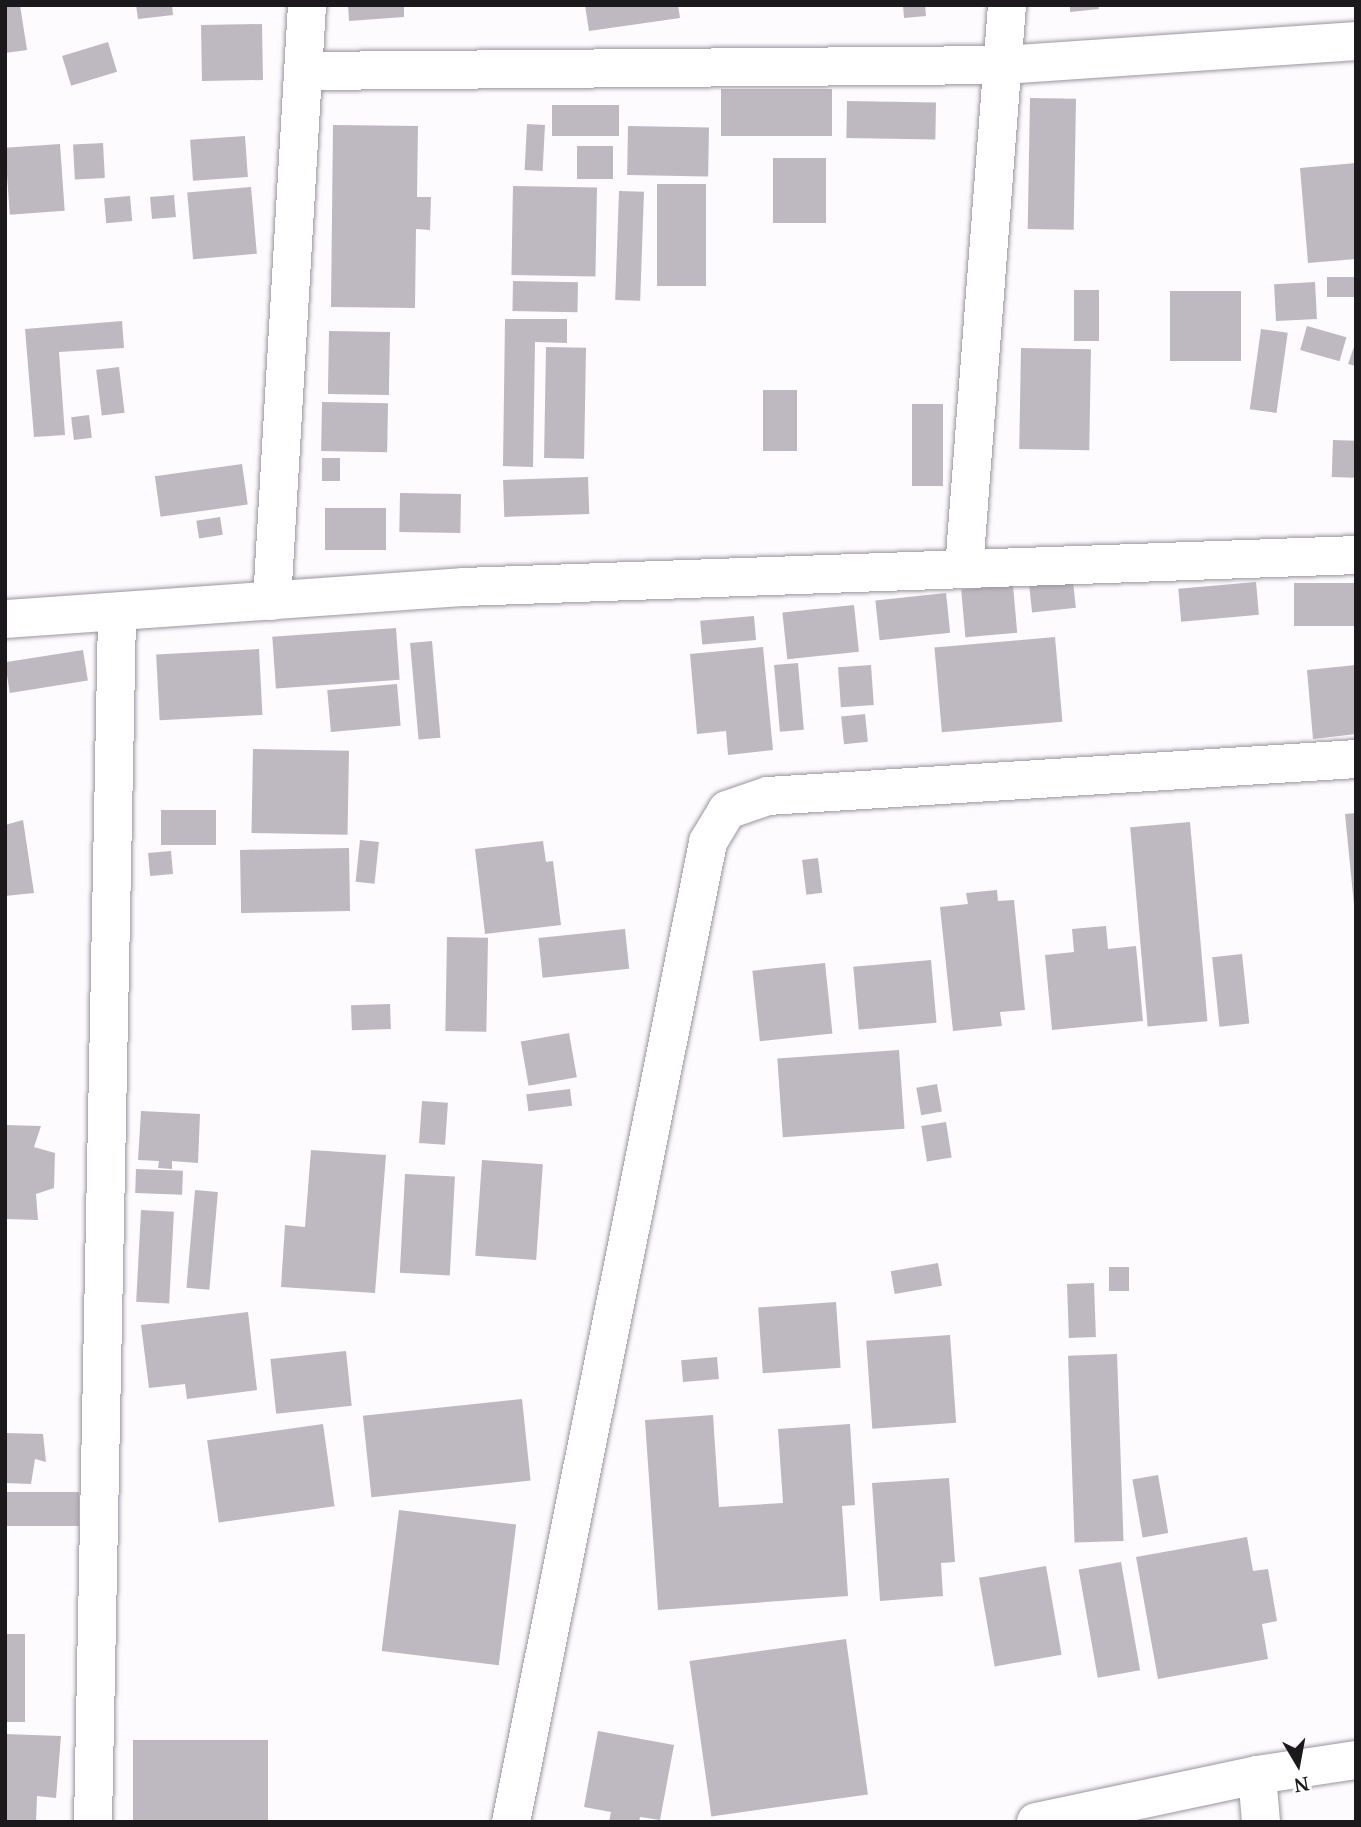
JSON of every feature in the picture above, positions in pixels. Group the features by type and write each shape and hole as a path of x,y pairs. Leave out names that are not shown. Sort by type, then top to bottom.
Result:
{"street":[{"path":"272,601 307,5"},
{"path":"964,569 1007,5"},
{"path":"303,71 1004,65 1356,41"},
{"path":"5,619 464,587 1356,555"},
{"path":"93,1822 117,612"},
{"path":"511,1822 708,842 727,810 768,796 1356,759"},
{"path":"1036,1822 1257,1775 1356,1760"},
{"path":"1257,1775 1261,1822"}],"building":[{"path":"5,5 20,5 27,50 5,53"},
{"path":"136,5 172,5 173,15 138,19"},
{"path":"348,5 404,5 404,17 349,21"},
{"path":"585,5 678,5 680,18 589,31"},
{"path":"903,5 925,5 926,16 904,18"},
{"path":"1070,5 1098,5 1099,9 1070,12"},
{"path":"262,24 263,80 202,81 201,25"},
{"path":"108,42 117,72 71,86 62,56"},
{"path":"721,89 832,89 832,136 721,136"},
{"path":"1030,98 1076,99 1074,230 1028,229"},
{"path":"847,101 936,103 935,140 846,138"},
{"path":"552,105 619,105 619,136 552,136"},
{"path":"527,124 545,125 543,171 525,170"},
{"path":"333,125 418,126 417,197 431,197 430,230 416,229 415,308 331,307"},
{"path":"628,126 709,127 708,176 627,175"},
{"path":"245,136 248,177 193,181 190,140"},
{"path":"103,143 105,178 75,180 73,145"},
{"path":"60,144 65,211 10,215 5,148"},
{"path":"577,146 613,146 613,179 577,179"},
{"path":"773,158 826,158 826,223 773,223"},
{"path":"1356,163 1356,259 1308,263 1300,168"},
{"path":"657,184 706,184 706,286 657,286"},
{"path":"513,186 597,187 595,276 511,275"},
{"path":"251,187 257,254 193,259 187,193"},
{"path":"619,191 644,192 640,301 615,300"},
{"path":"174,195 176,217 152,219 150,197"},
{"path":"130,196 132,221 106,223 104,198"},
{"path":"1327,277 1356,277 1356,297 1327,297"},
{"path":"513,281 578,282 577,312 512,311"},
{"path":"1315,282 1317,319 1276,321 1274,284"},
{"path":"1074,290 1099,290 1099,341 1074,341"},
{"path":"1170,291 1241,291 1241,361 1170,361"},
{"path":"505,319 567,319 567,343 535,342 533,467 503,466"},
{"path":"122,321 124,348 59,352 65,435 34,437 25,329"},
{"path":"1307,326 1346,337 1340,361 1300,350"},
{"path":"1261,329 1288,333 1276,413 1250,409"},
{"path":"329,331 390,332 389,395 328,394"},
{"path":"1356,341 1356,366 1348,364"},
{"path":"546,347 586,348 584,459 544,458"},
{"path":"1021,348 1091,349 1089,450 1019,449"},
{"path":"119,367 125,413 102,415 96,370"},
{"path":"763,390 797,390 797,451 763,451"},
{"path":"322,402 388,403 387,452 321,451"},
{"path":"912,404 943,404 943,486 912,486"},
{"path":"89,415 92,438 74,440 71,417"},
{"path":"1333,440 1356,441 1355,478 1332,477"},
{"path":"322,458 340,458 340,481 322,481"},
{"path":"242,464 248,505 161,517 155,476"},
{"path":"588,477 589,514 504,517 503,480"},
{"path":"400,493 461,494 460,533 399,532"},
{"path":"325,508 386,508 386,550 325,550"},
{"path":"220,517 223,535 199,539 196,521"},
{"path":"1073,581 1076,608 1032,612 1029,586"},
{"path":"1256,582 1259,615 1181,622 1178,589"},
{"path":"1294,583 1356,583 1356,626 1294,626"},
{"path":"1013,585 1017,633 965,637 961,590"},
{"path":"946,593 950,633 880,640 875,600"},
{"path":"854,605 859,652 787,659 782,613"},
{"path":"754,616 756,640 702,645 700,621"},
{"path":"396,628 400,680 276,689 272,637"},
{"path":"1055,637 1062,722 942,732 934,648"},
{"path":"432,641 440,738 419,740 410,643"},
{"path":"763,647 773,750 728,755 726,731 697,734 690,654"},
{"path":"259,649 262,715 160,720 156,654"},
{"path":"83,650 88,681 10,693 5,662"},
{"path":"798,663 804,730 780,732 774,665"},
{"path":"871,665 874,705 841,707 838,667"},
{"path":"1356,665 1356,734 1313,739 1307,670"},
{"path":"397,684 401,726 331,732 327,690"},
{"path":"865,714 868,742 844,744 841,717"},
{"path":"253,749 349,751 348,835 252,833"},
{"path":"161,810 216,810 216,845 161,845"},
{"path":"1356,813 1356,905 1354,905 1345,814"},
{"path":"23,820 34,893 5,896 5,825"},
{"path":"1190,822 1207,1021 1148,1026 1130,827"},
{"path":"360,840 379,842 375,884 356,882"},
{"path":"543,841 546,862 553,861 561,925 485,934 475,849"},
{"path":"349,848 350,911 241,913 240,850"},
{"path":"171,851 173,874 150,876 148,853"},
{"path":"818,858 822,893 806,895 802,860"},
{"path":"997,890 998,901 1014,900 1025,1010 1000,1012 1002,1026 953,1031 940,907 968,904 966,893"},
{"path":"1106,926 1108,949 1136,946 1143,1021 1052,1030 1045,955 1074,952 1072,929"},
{"path":"625,929 629,969 543,978 538,938"},
{"path":"447,937 488,938 486,1032 445,1031"},
{"path":"1242,954 1249,1024 1219,1027 1212,957"},
{"path":"931,960 936,1023 859,1030 853,967"},
{"path":"825,963 832,1034 760,1041 752,971"},
{"path":"390,1004 391,1029 352,1030 351,1005"},
{"path":"569,1033 577,1077 529,1086 521,1042"},
{"path":"899,1050 905,1129 783,1137 777,1059"},
{"path":"937,1084 942,1112 921,1115 916,1088"},
{"path":"570,1089 572,1106 528,1111 526,1094"},
{"path":"422,1101 448,1103 445,1145 419,1143"},
{"path":"141,1111 200,1114 198,1163 172,1161 172,1169 158,1168 159,1161 138,1160"},
{"path":"946,1122 952,1158 927,1161 921,1126"},
{"path":"5,1125 41,1126 34,1147 55,1153 54,1188 36,1194 38,1220 5,1219"},
{"path":"311,1150 386,1155 375,1293 281,1287 285,1225 305,1227"},
{"path":"482,1160 543,1164 536,1260 475,1256"},
{"path":"136,1169 183,1171 182,1195 135,1193"},
{"path":"405,1174 455,1177 450,1275 400,1273"},
{"path":"195,1190 218,1192 209,1290 186,1288"},
{"path":"141,1210 174,1212 169,1304 136,1302"},
{"path":"938,1263 942,1286 895,1294 891,1271"},
{"path":"1109,1267 1129,1267 1129,1291 1109,1291"},
{"path":"1094,1283 1096,1337 1069,1338 1067,1284"},
{"path":"836,1302 841,1368 763,1373 758,1307"},
{"path":"248,1312 257,1390 187,1399 185,1384 149,1388 141,1325"},
{"path":"950,1335 956,1423 872,1429 866,1341"},
{"path":"346,1351 352,1406 276,1414 270,1359"},
{"path":"1117,1354 1124,1541 1075,1543 1068,1356"},
{"path":"717,1357 719,1379 683,1382 681,1360"},
{"path":"522,1399 531,1481 371,1497 363,1416"},
{"path":"713,1415 719,1507 783,1503 778,1429 850,1424 855,1505 842,1506 848,1596 658,1610 645,1420"},
{"path":"323,1424 335,1506 219,1522 207,1440"},
{"path":"5,1433 43,1434 46,1462 35,1459 31,1484 5,1483"},
{"path":"1158,1475 1168,1533 1143,1538 1132,1480"},
{"path":"949,1478 955,1562 941,1563 943,1596 880,1601 872,1483"},
{"path":"5,1492 79,1492 79,1526 5,1526"},
{"path":"399,1510 516,1524 499,1665 382,1651"},
{"path":"1247,1537 1253,1571 1268,1569 1277,1621 1262,1624 1268,1659 1158,1679 1136,1557"},
{"path":"1121,1562 1140,1670 1098,1678 1079,1569"},
{"path":"1046,1566 1062,1655 995,1666 979,1578"},
{"path":"5,1634 25,1634 25,1722 5,1722"},
{"path":"846,1639 868,1794 711,1816 690,1661"},
{"path":"598,1731 674,1745 660,1820 640,1817 639,1822 609,1822 611,1812 584,1807"},
{"path":"5,1734 61,1736 56,1798 37,1796 36,1822 5,1822"},
{"path":"133,1740 268,1740 268,1822 133,1822"}]}
